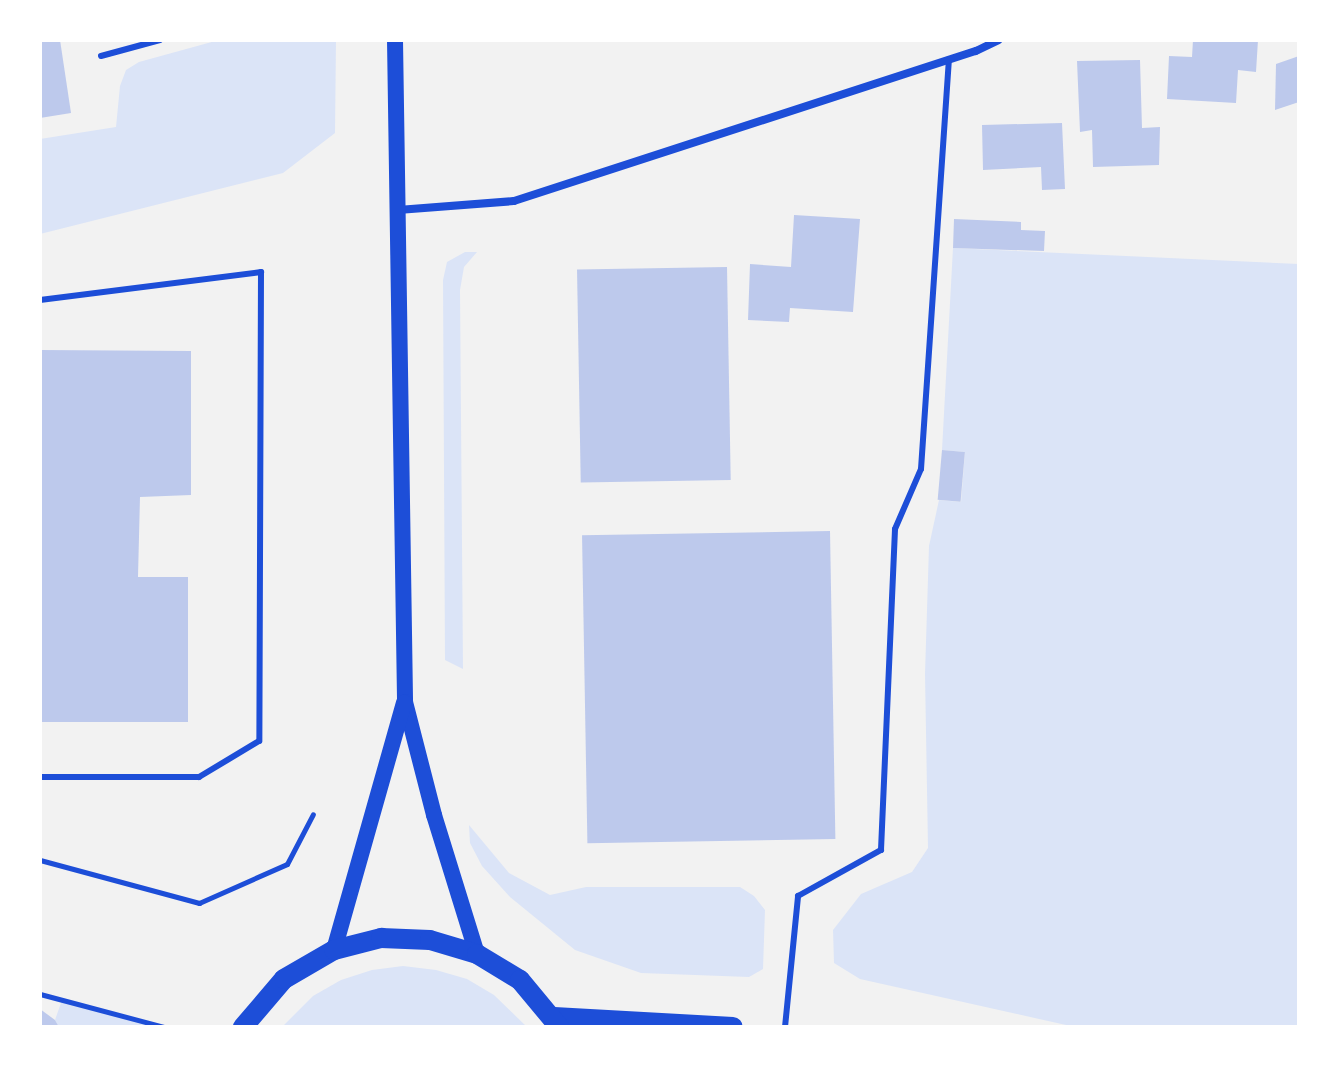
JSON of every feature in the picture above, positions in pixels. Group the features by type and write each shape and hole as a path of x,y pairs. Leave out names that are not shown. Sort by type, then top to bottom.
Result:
{"main road":[{"path":"395,40 405,702 434,815 477,954"},
{"path":"334,950 405,702"},
{"path":"243,1027 284,979 334,950 381,938 430,940 477,954 520,980 556,1022 733,1027"}],"street":[{"path":"976,40 976,51"},
{"path":"398,210 514,201 976,51 999,40"}],"lane":[{"path":"101,56 160,40"},
{"path":"785,1027 798,896 881,850 895,529 921,469 949,59"},
{"path":"40,300 261,272 259,741 199,777 40,777"}],"path":[{"path":"40,860 199,903 287,864 313,814"},
{"path":"40,994 164,1027"}],"shaded area":[{"path":"219,40 336,40 335,133 283,173 40,234 40,139 116,127 120,86 126,70 139,62"},
{"path":"953,248 1299,264 1299,1027 1075,1027 860,979 834,963 833,930 861,894 912,872 928,848 925,674 929,546 939,500 961,502 965,452 942,450"},
{"path":"465,252 477,252 464,267 460,290 463,669 445,660 443,280 447,262"},
{"path":"469,825 509,873 550,895 586,887 740,887 754,896 765,910 763,969 749,977 641,973 575,950 510,897 482,866 470,843"},
{"path":"403,966 436,970 467,979 494,995 527,1027 282,1027 313,996 341,980 372,970"},
{"path":"62,1000 164,1027 59,1027 55,1020"}],"building":[{"path":"40,40 60,40 71,113 40,118"},
{"path":"1193,40 1258,40 1256,72 1238,70 1236,103 1167,99 1169,56 1192,57"},
{"path":"1299,56 1299,102 1275,110 1276,64"},
{"path":"1140,60 1142,128 1160,127 1159,165 1093,167 1092,130 1080,132 1077,61"},
{"path":"1062,123 1065,189 1042,190 1041,167 983,170 982,125"},
{"path":"794,215 860,219 853,312 790,308 789,322 748,320 750,264 791,267"},
{"path":"954,219 1021,222 1021,230 1045,231 1044,251 953,248"},
{"path":"727,267 731,480 581,483 577,270"},
{"path":"40,350 191,351 191,495 140,497 138,577 188,577 188,722 40,722"},
{"path":"942,450 965,452 961,502 938,500"},
{"path":"830,531 835,839 587,843 582,535"},
{"path":"40,1009 55,1020 59,1027 40,1027"}]}
